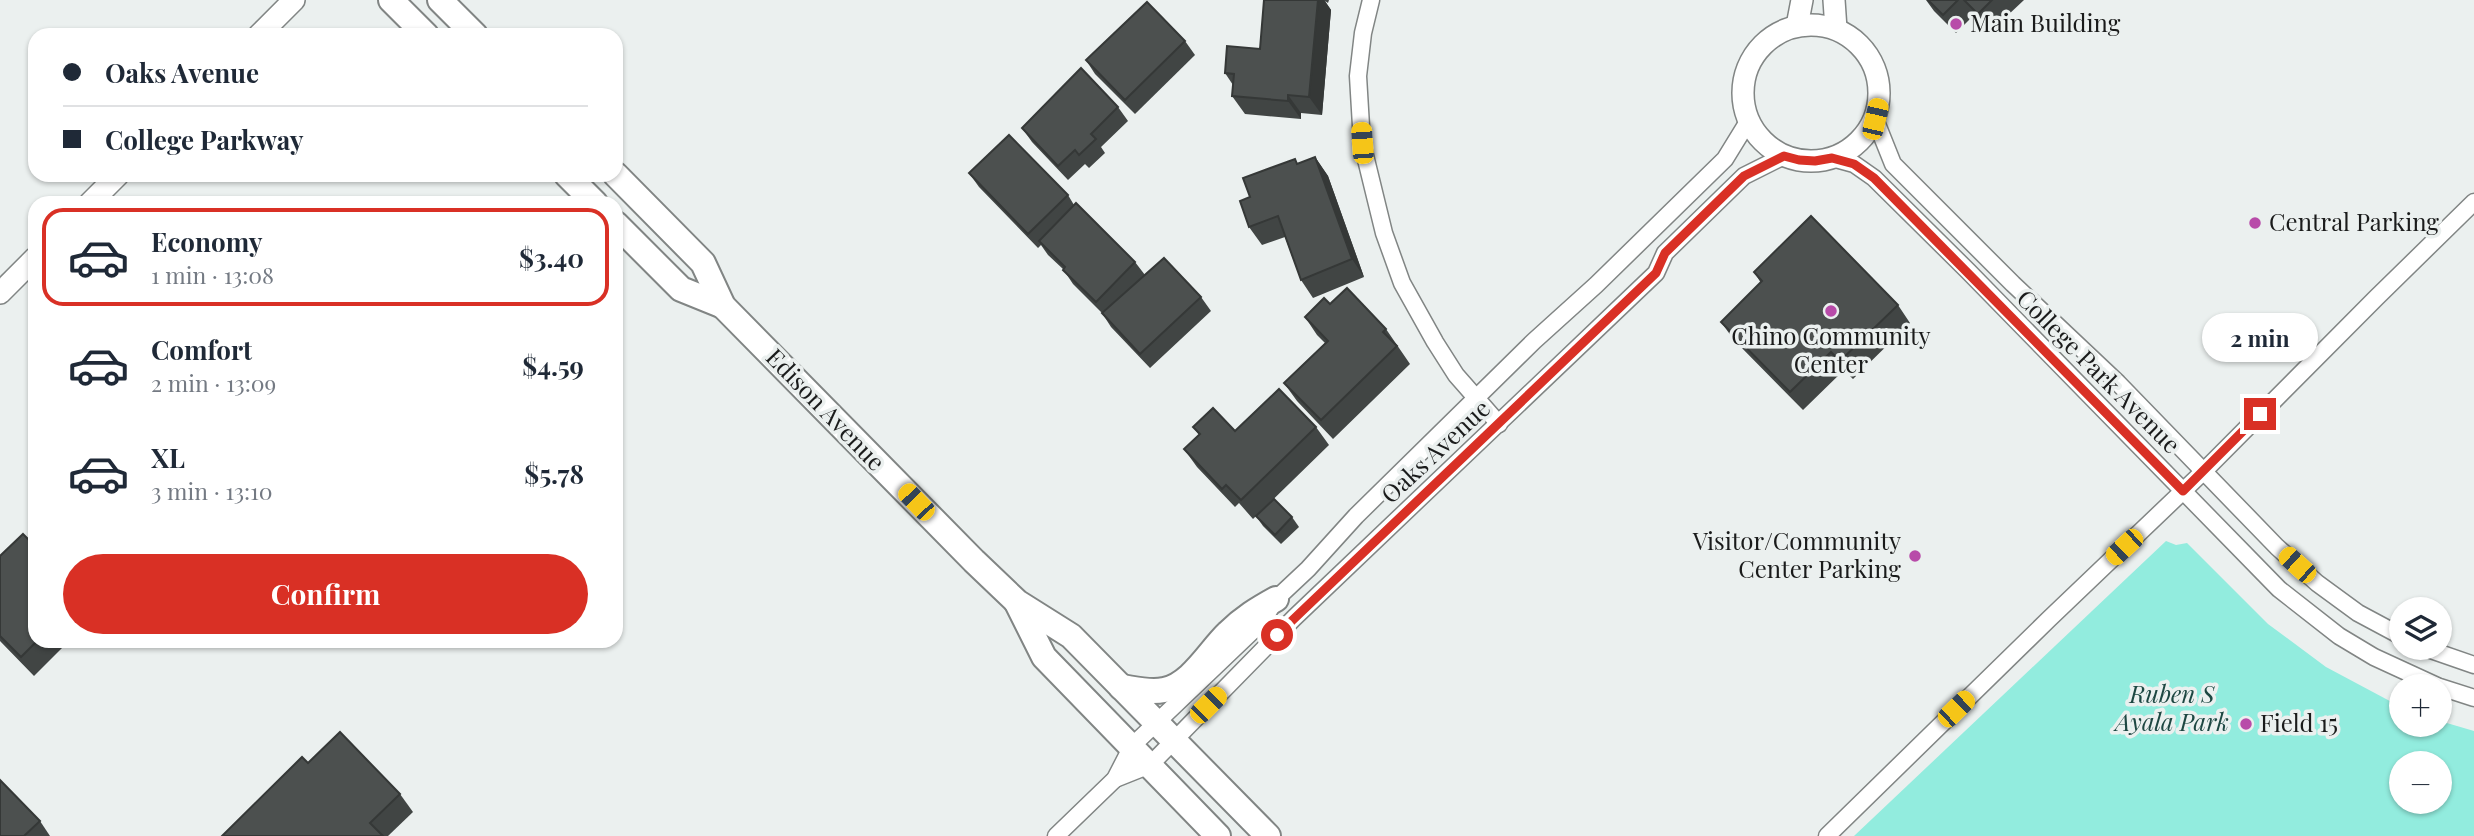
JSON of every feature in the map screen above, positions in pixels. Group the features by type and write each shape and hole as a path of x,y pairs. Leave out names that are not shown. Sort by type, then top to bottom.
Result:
{"main road":[{"path":"391,0 419,28"},
{"path":"440,0 468,28"},
{"path":"574,182 588,196"},
{"name":"Edison Avenue","path":"623,182 703,263 723,306 1017,602 1072,636 1268,836"},
{"name":"Edison Avenue","path":"623,231 681,289 723,306"},
{"path":"1121,687 1153,692 1167,690 1182,682 1251,612 1276,600"},
{"name":"Edison Avenue","path":"1017,602 1044,657 1218,836"}],"street":[{"path":"266,28 295,0"},
{"path":"1371,0 1358,76 1359,103 1362,143 1384,233 1402,283 1456,375 1499,424"},
{"path":"1797,26 1802,0"},
{"path":"1834,0 1836,29"},
{"path":"1816,25 1836,29 1854,40 1869,56 1877,76 1880,97 1875,119 1864,136 1850,150 1832,158 1807,161 1784,156 1769,147 1757,135 1749,120 1743,91 1750,61 1762,45 1778,33 1797,26 1816,25"},
{"name":"College Park Avenue","path":"1875,119 1893,164 2118,383 2277,547 2317,583 2358,613 2389,630"},
{"name":"Oaks Avenue","path":"1056,836 1115,779 1132,746 1262,622 1276,600 1356,516 1725,159 1749,120"},
{"name":"Oaks Avenue","path":"1115,779 1150,765 1294,618 1656,273 1665,253 1744,176 1784,156"},
{"name":"College Park Avenue","path":"1832,158 1854,164 1874,178 2279,589 2306,613 2339,636 2410,674"},
{"path":"97,196 111,182"},
{"path":"1827,836 2204,471 2474,202"},
{"path":"0,293 28,265"},
{"path":"2452,657 2474,665"},
{"name":"College Park Avenue","path":"2452,691 2474,698"}],"green space":[{"name":"Ruben S Ayala Park","path":"2166,541 2176,545 2187,543 2268,624 2326,667 2389,701 2389,737 2452,737 2452,725 2474,731 2474,836 1854,836"}],"building":[{"path":"1264,0 1318,0 1309,97 1288,95 1288,101 1232,96 1234,74 1225,73 1227,46 1260,49"},
{"path":"1928,0 1958,0 1943,15"},
{"path":"1964,0 1992,0 1978,14"},
{"path":"1147,2 1185,41 1125,100 1086,60"},
{"path":"1081,68 1118,107 1091,134 1096,139 1079,155 1075,150 1058,166 1022,128"},
{"path":"1009,135 1068,195 1028,234 969,173"},
{"path":"1315,157 1352,259 1301,280 1278,216 1249,227 1240,201 1250,197 1243,178 1295,159 1297,164"},
{"path":"1076,203 1135,262 1096,302 1063,270 1065,267 1039,241"},
{"name":"Chino Community Center","path":"1811,216 1898,305 1840,361 1831,352 1790,392 1721,322 1762,281 1754,272"},
{"path":"1164,258 1201,297 1140,354 1102,313"},
{"path":"1347,288 1386,329 1383,332 1397,346 1321,420 1284,383 1328,341 1305,317 1324,298 1330,304"},
{"path":"1279,389 1316,427 1241,500 1226,485 1222,489 1184,449 1200,434 1193,427 1213,408 1235,431"},
{"path":"1274,499 1292,517 1275,535 1256,516"},
{"path":"23,534 28,539 30,648 21,657 0,636 0,556"},
{"path":"340,732 400,794 370,823 383,836 222,836 302,757 308,763"},
{"path":"0,780 40,821 24,836 0,836"}],"place":[{"name":"Main Building","path":"1956,24"},
{"name":"Central Parking","path":"2255,223"},
{"name":"Chino Community Center","path":"1831,311"},
{"name":"Visitor/Community Center Parking","path":"1915,556"},
{"name":"Field 15","path":"2246,724"}],"route":[{"path":"1277,635 1656,273 1665,253 1744,176 1784,156 1815,161 1832,158 1854,164 1874,178 2183,491 2260,414"}]}
